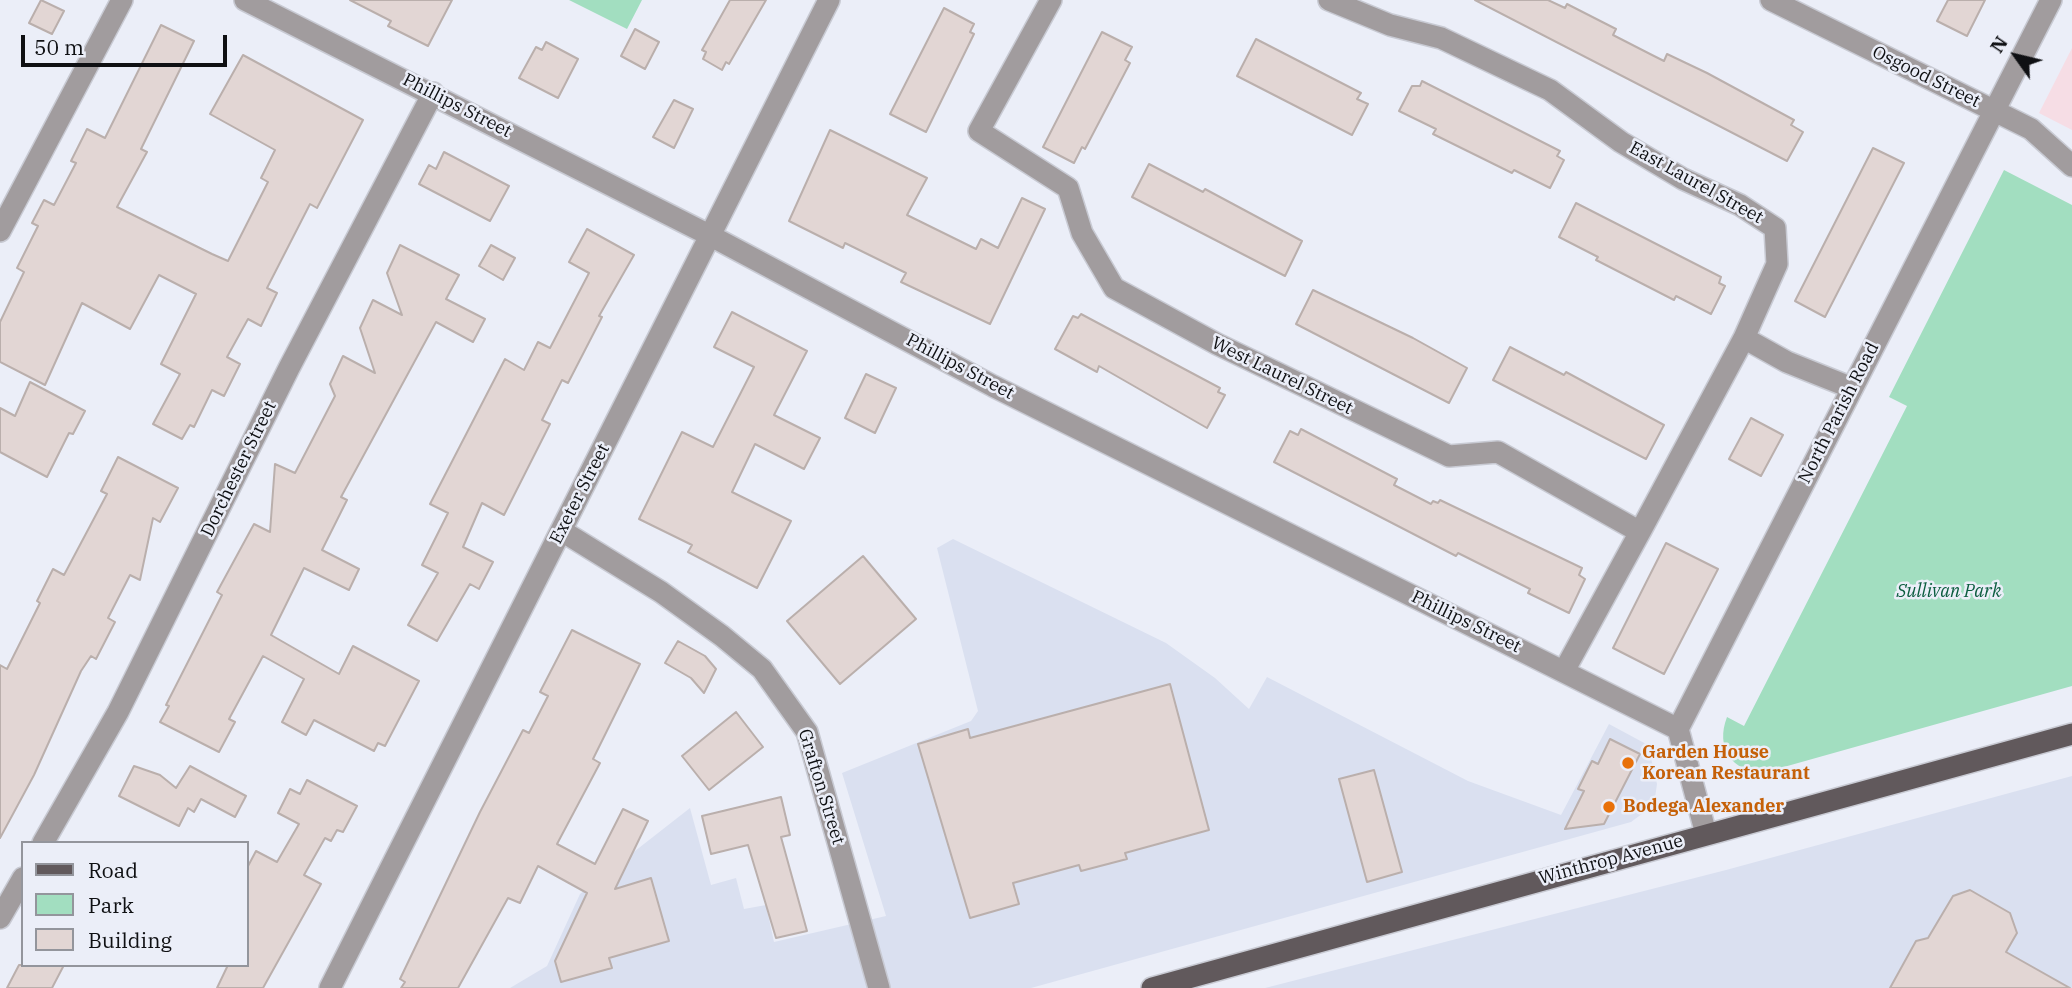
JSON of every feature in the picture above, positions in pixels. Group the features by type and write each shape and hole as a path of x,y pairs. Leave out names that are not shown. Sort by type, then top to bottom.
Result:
{"main road":[{"name":"Winthrop Avenue","path":"1152,988 2072,734"}],"street":[{"path":"0,232 122,0"},
{"name":"Phillips Street","path":"245,0 711,236 993,386 1678,729"},
{"name":"Exeter Street","path":"330,988 829,0"},
{"name":"West Laurel Street","path":"1051,0 979,131 1068,188 1082,233 1114,288 1217,344 1449,456 1498,452 1640,532"},
{"name":"East Laurel Street","path":"1329,0 1390,25 1441,38 1550,90 1622,142 1683,179 1740,205 1776,228 1777,264 1744,338"},
{"name":"Osgood Street","path":"1770,0 2031,129 2072,166"},
{"name":"North Parish Road","path":"1678,729 2051,0"},
{"name":"Dorchester Street","path":"44,841 118,712 289,368 433,93"},
{"path":"1564,671 1744,338 1787,362 1852,388"},
{"name":"Grafton Street","path":"562,531 661,592 722,636 762,669 807,732 879,988"},
{"path":"1678,729 1706,834"},
{"path":"0,918 21,881"}],"shaded area":[{"path":"2072,48 2072,130 2039,113"},
{"path":"953,539 1166,643 1215,678 1249,709 1267,677 1468,781 1561,815 1609,724 1648,745 1657,784 1654,805 1631,822 1031,988 510,988 547,966 580,894 690,808 711,885 736,878 744,909 766,905 774,942 886,916 842,773 971,721 978,711 937,548"},
{"path":"2072,776 2072,988 1265,988 1726,870"}],"green space":[{"path":"569,0 642,0 627,29"},
{"name":"Sullivan Park","path":"2004,170 2072,205 2072,686 1766,772 1744,768 1729,756 1725,748 1723,739 1727,717 1744,726 1907,406 1889,397"}],"building":[{"path":"41,0 64,11 52,34 29,23"},
{"path":"350,0 452,0 428,46 388,26 391,21"},
{"path":"730,0 766,0 729,64 726,62 722,70 703,59 706,52 702,50"},
{"path":"1475,0 1548,0 1565,8 1567,4 1616,29 1613,35 1652,55 1664,61 1667,54 1794,120 1791,125 1803,132 1787,161"},
{"path":"1948,0 1985,0 1967,36 1937,21"},
{"path":"944,8 974,24 970,32 974,34 926,132 890,114"},
{"path":"161,25 194,41 141,149 147,152 117,207 212,254 228,261 268,182 261,178 275,150 210,114 243,55 363,120 317,208 310,204 267,288 277,293 261,326 248,319 227,357 240,364 224,396 212,390 194,427 190,425 182,439 153,424 180,374 161,364 196,294 159,275 130,329 82,303 45,385 0,362 0,322 24,272 17,268 38,226 32,223 44,200 54,205 76,163 71,161 87,129 105,138"},
{"path":"635,29 659,42 645,69 621,56"},
{"path":"1102,32 1132,47 1125,60 1130,63 1085,149 1082,147 1074,163 1043,147"},
{"path":"1256,39 1361,93 1357,99 1368,104 1352,135 1237,76"},
{"path":"546,42 578,59 558,98 519,78 536,47 542,50"},
{"path":"1422,81 1560,151 1557,156 1564,160 1550,188 1514,170 1512,173 1433,134 1436,129 1399,111 1412,86 1420,86"},
{"path":"674,100 693,109 674,148 653,137"},
{"path":"830,130 927,178 907,215 976,249 981,239 998,248 1022,198 1045,209 990,324 901,282 906,273 845,243 843,248 789,221"},
{"path":"1873,148 1904,163 1825,317 1795,301"},
{"path":"444,152 509,186 490,221 419,184 429,165 436,169"},
{"path":"1149,164 1203,192 1205,189 1302,241 1285,276 1132,197"},
{"path":"1576,203 1721,277 1719,283 1725,286 1711,314 1676,296 1674,300 1596,260 1598,257 1559,237"},
{"path":"587,229 634,255 599,316 602,317 568,383 562,380 542,420 550,424 504,515 482,503 463,547 493,562 479,589 470,584 437,641 408,625 438,573 422,565 448,513 430,504 505,359 524,370 538,342 550,348 589,273 569,262"},
{"path":"400,245 459,275 446,299 485,319 473,342 436,322 341,497 347,500 322,550 359,569 349,590 304,568 271,635 339,674 353,646 419,681 385,746 378,743 374,751 314,720 306,735 282,722 304,679 263,656 229,719 235,722 219,752 160,722 169,706 166,705 222,595 217,592 254,524 270,532 275,464 295,473 335,396 330,384 343,356 375,373 360,328 373,300 402,315 387,273"},
{"path":"491,245 515,258 503,280 479,266"},
{"path":"1313,290 1413,338 1467,368 1449,403 1296,324"},
{"path":"732,312 807,351 774,415 820,438 804,469 755,444 732,492 791,521 757,588 688,552 692,545 639,519 682,432 713,447 754,367 714,347"},
{"path":"1081,314 1220,388 1218,392 1225,395 1207,428 1099,366 1097,372 1055,349 1073,316 1078,318"},
{"path":"1510,347 1564,375 1566,372 1664,425 1646,459 1493,380"},
{"path":"866,374 896,388 875,433 845,418"},
{"path":"30,382 85,411 73,434 69,433 47,477 0,452 0,408 15,416"},
{"path":"1751,418 1783,435 1761,476 1729,459"},
{"path":"1301,429 1397,479 1394,485 1431,504 1440,500 1582,568 1579,575 1585,579 1569,613 1528,593 1530,589 1458,553 1456,556 1274,462 1290,431 1298,435"},
{"path":"118,457 178,488 160,522 153,518 140,580 130,575 108,618 115,622 96,659 91,656 81,671 34,775 0,838 0,665 7,669 40,603 37,601 53,569 64,575 107,494 101,491"},
{"path":"1666,543 1718,569 1664,674 1613,648"},
{"path":"863,556 916,619 840,684 787,621"},
{"path":"572,630 640,664 593,759 600,763 557,844 595,864 623,809 648,821 615,889 651,878 669,941 609,958 612,968 561,982 555,961 587,893 538,866 520,903 508,898 458,988 401,988 405,982 400,979 480,812 523,730 529,733 548,696 540,692"},
{"path":"678,641 705,656 716,669 704,693 691,678 665,663"},
{"path":"1170,684 1209,830 1125,853 1127,859 1081,871 1079,865 1013,883 1019,904 970,918 918,744 968,729 970,738"},
{"path":"736,712 763,747 709,790 682,756"},
{"path":"1610,739 1640,754 1604,824 1565,829 1584,791 1578,789 1592,761 1598,764"},
{"path":"134,766 160,775 176,788 190,766 246,796 235,817 201,799 194,812 188,808 179,826 119,796"},
{"path":"1374,770 1402,872 1367,882 1339,779"},
{"path":"307,780 357,806 343,832 337,830 331,841 325,838 304,875 321,884 263,988 217,988 227,967 248,967 248,866 256,851 277,862 299,824 278,813 290,789 300,794"},
{"path":"781,797 790,835 781,837 807,931 776,938 748,845 711,854 702,816"},
{"path":"1970,890 2010,913 2017,933 2006,952 2070,988 1890,988 1916,941 1928,938 1953,896"},
{"path":"19,965 63,967 52,988 7,988"}],"place":[{"name":"Garden House Korean Restaurant","path":"1628,763"},
{"name":"Bodega Alexander","path":"1609,807"}]}
